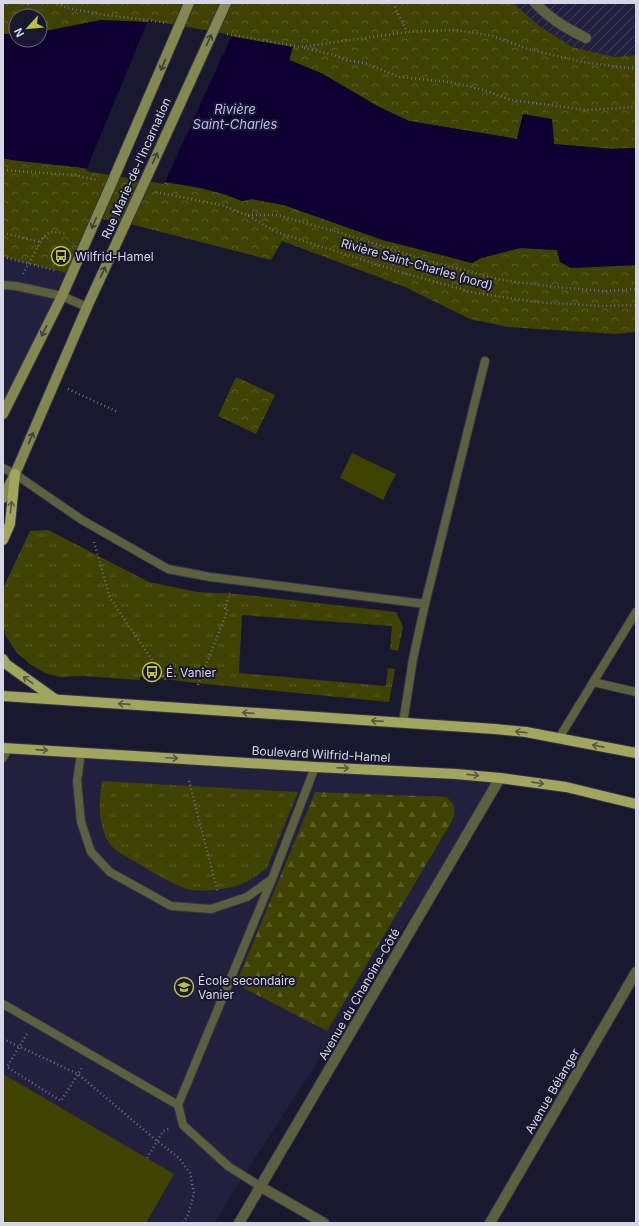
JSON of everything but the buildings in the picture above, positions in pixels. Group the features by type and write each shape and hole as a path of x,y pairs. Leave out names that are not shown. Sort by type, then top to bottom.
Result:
{"main road":[{"name":"Rue Marie-de-l'Incarnation","path":"3,414 72,274 189,3"},
{"name":"Rue Marie-de-l'Incarnation","path":"3,498 15,474 87,307 226,3"},
{"path":"3,540 10,524 15,474"},
{"path":"3,659 6,664 55,699"},
{"path":"3,696 495,729 526,732 636,753"},
{"name":"Boulevard Wilfrid-Hamel","path":"6,748 315,767 449,773 566,787 636,804"}],"street":[{"path":"535,3 547,16 564,27 586,38"},
{"name":"Avenue du Chanoine-Côté","path":"240,1223 500,778"},
{"name":"Avenue Bélanger","path":"490,1223 636,972"},
{"path":"261,1187 324,1223"}],"lane":[{"path":"3,285 16,286 62,296 87,307"},
{"path":"403,723 413,659 425,604 485,361"},
{"path":"3,468 15,474 88,524 168,569 210,577 236,579 425,604"},
{"path":"559,738 636,612"},
{"path":"594,682 636,692"},
{"path":"3,758 6,748"},
{"path":"81,753 77,781 81,822 91,852 110,872 171,906 210,909 247,898 272,879"},
{"path":"261,1187 228,1166 183,1125 178,1105 272,879 315,767"},
{"path":"3,1004 178,1105"}],"path":[{"path":"24,3 29,4"},
{"path":"393,3 407,32"},
{"path":"636,69 583,62 528,48 493,36 456,30 407,32 301,47 334,55 346,60 365,63 399,77 450,82 484,90 511,100 587,110 636,107"},
{"name":"Rivière Saint-Charles (nord)","path":"636,289 606,290 555,287 500,280 425,260 351,236 277,215 247,215 276,232 406,274 476,293 536,302 601,306 636,305"},
{"path":"16,286 43,237 50,232 65,233"},
{"path":"3,233 40,242"},
{"path":"3,257 72,274"},
{"path":"55,383 118,412"},
{"path":"88,524 110,598 167,682"},
{"path":"198,686 228,609 225,608 236,579"},
{"path":"189,781 222,905"},
{"path":"35,1022 7,1067 61,1101 90,1054"},
{"path":"3,1039 78,1074 179,1158 190,1173 194,1193 188,1215 183,1223"},
{"path":"147,1158 163,1130 183,1125"}],"shaded area":[{"path":"513,3 636,3 636,55 615,57 572,47 538,25"},
{"path":"3,257 71,274 3,414"},
{"name":"École secondaire Vanier","path":"3,748 500,778 214,1223 3,1223"}],"green space":[{"path":"3,3 513,3 538,25 572,47 615,57 636,55 636,148 611,149 554,144 523,114 517,139 409,121 379,107 323,74 289,60 293,47 212,34 48,31 48,8 8,8 8,34 3,34"},
{"path":"3,158 77,167 201,188 224,194 242,201 252,199 284,205 383,240 481,258 520,248 557,250 571,268 636,265 636,332 616,334 508,327 470,319 405,287 282,241 271,260 126,223 97,218 71,274 3,257"},
{"path":"236,377 275,395 256,434 218,416"},
{"path":"352,453 396,474 383,500 340,478"},
{"path":"48,530 149,582 197,592 238,594 396,612 403,627 398,651 390,649 392,626 242,615 239,673 386,686 388,668 395,669 389,702 196,683 141,676 139,680 84,676 60,677 45,673 30,664 16,652 6,636 3,625 3,594 5,584 30,531"},
{"path":"102,781 298,792 267,868 243,884 215,890 196,891 184,888 164,878 124,855 111,845 105,835 100,815"},
{"path":"315,792 446,797 452,803 454,808 452,821 327,1031 236,984"},
{"path":"3,1074 174,1174 146,1223 3,1223"}],"water":[{"name":"Rivière Saint-Charles","path":"101,20 148,22 293,47 289,60 323,74 379,107 409,121 517,139 523,114 552,119 554,144 611,149 636,148 636,265 571,268 560,262 557,250 520,248 481,258 472,263 383,240 284,205 252,199 242,201 224,194 201,188 77,167 3,158 3,34 8,34 8,48 48,48 48,30"}],"pier":[{"path":"148,20 232,35 164,184 86,171"}],"place":[{"name":"Wilfrid-Hamel","path":"61,256"},
{"name":"É. Vanier","path":"152,672"},
{"name":"École secondaire Vanier","path":"184,987"}]}
